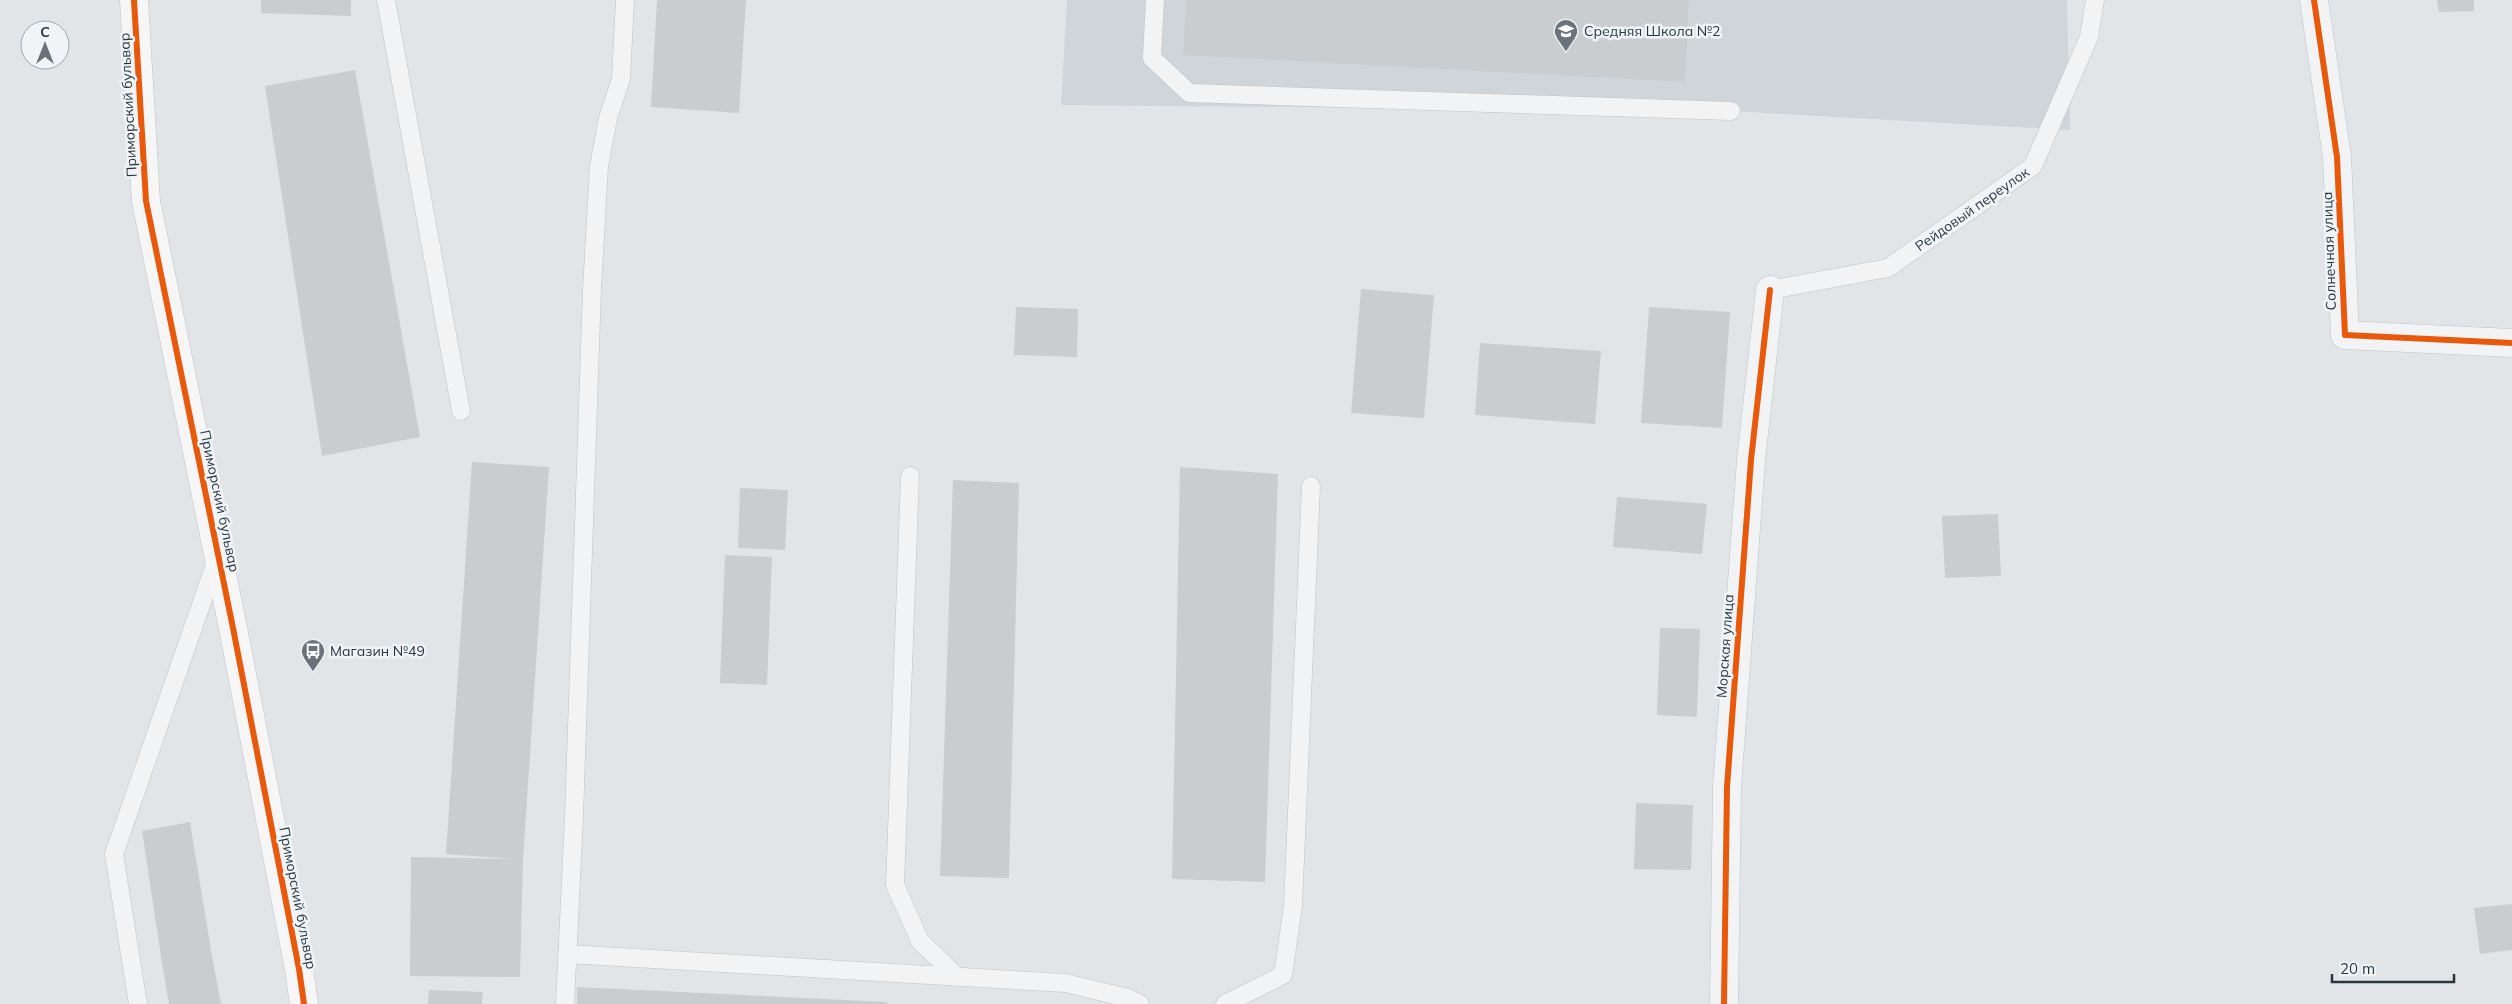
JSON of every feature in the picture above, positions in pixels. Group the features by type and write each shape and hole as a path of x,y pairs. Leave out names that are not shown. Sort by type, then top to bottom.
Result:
{"street":[{"name":"Приморский бульвар","path":"134,0 146,201 218,556 299,969 304,1004"},
{"name":"Солнечная улица","path":"2314,0 2337,157 2345,335 2512,343"},
{"name":"Морская улица","path":"1724,1004 1727,787 1751,460 1770,290"}],"lane":[{"path":"386,0 461,411"},
{"path":"565,1004 575,806 592,289 599,166 608,118 621,79 625,0"},
{"path":"1155,0 1152,58 1189,93 1731,111"},
{"name":"Рейдовый переулок","path":"1770,290 1888,268 2033,166 2089,37 2095,0"},
{"path":"910,476 895,885 920,941 955,975"},
{"path":"1225,1004 1283,975 1293,906 1311,486"},
{"path":"138,1004 114,854 218,556"},
{"path":"567,954 955,975 1065,983 1128,998 1140,1004"}],"shaded area":[{"name":"Средняя Школа №2","path":"1067,0 2067,0 2070,130 1731,111 1061,105"}],"building":[{"path":"261,0 351,0 351,16 261,13"},
{"path":"657,0 746,0 739,113 651,107"},
{"path":"1186,0 1689,0 1685,82 1183,55"},
{"path":"2437,0 2474,0 2474,11 2439,12"},
{"path":"355,70 420,437 322,456 265,86"},
{"path":"1361,289 1434,295 1424,418 1351,413"},
{"path":"1016,307 1078,309 1077,357 1014,355"},
{"path":"1649,307 1730,312 1722,428 1641,423"},
{"path":"1480,343 1601,351 1595,424 1475,415"},
{"path":"472,462 549,467 523,860 520,977 410,976 411,857 514,859 446,854"},
{"path":"1180,467 1278,474 1265,882 1172,879"},
{"path":"953,480 1019,483 1009,878 940,876"},
{"path":"740,488 788,490 785,550 738,548"},
{"path":"1617,497 1707,504 1702,554 1613,547"},
{"path":"1998,514 2001,576 1945,578 1942,516"},
{"path":"725,555 772,557 767,685 720,683"},
{"path":"1660,628 1700,629 1697,717 1657,715"},
{"path":"1636,803 1693,805 1691,870 1634,869"},
{"path":"190,822 221,1004 169,1004 162,963 142,831"},
{"path":"2512,904 2512,950 2480,954 2474,908"},
{"path":"577,987 887,1002 887,1004 577,1004"},
{"path":"429,990 483,992 482,1004 428,1004"}],"cycle path":[{"path":"134,0 146,201 233,628 299,969 304,1004"},
{"path":"2314,0 2337,157 2345,335 2512,343"},
{"path":"1724,1004 1727,787 1751,460 1770,290"}],"place":[{"name":"Средняя Школа №2","path":"1566,52"},
{"name":"Магазин №49","path":"313,672"}]}
